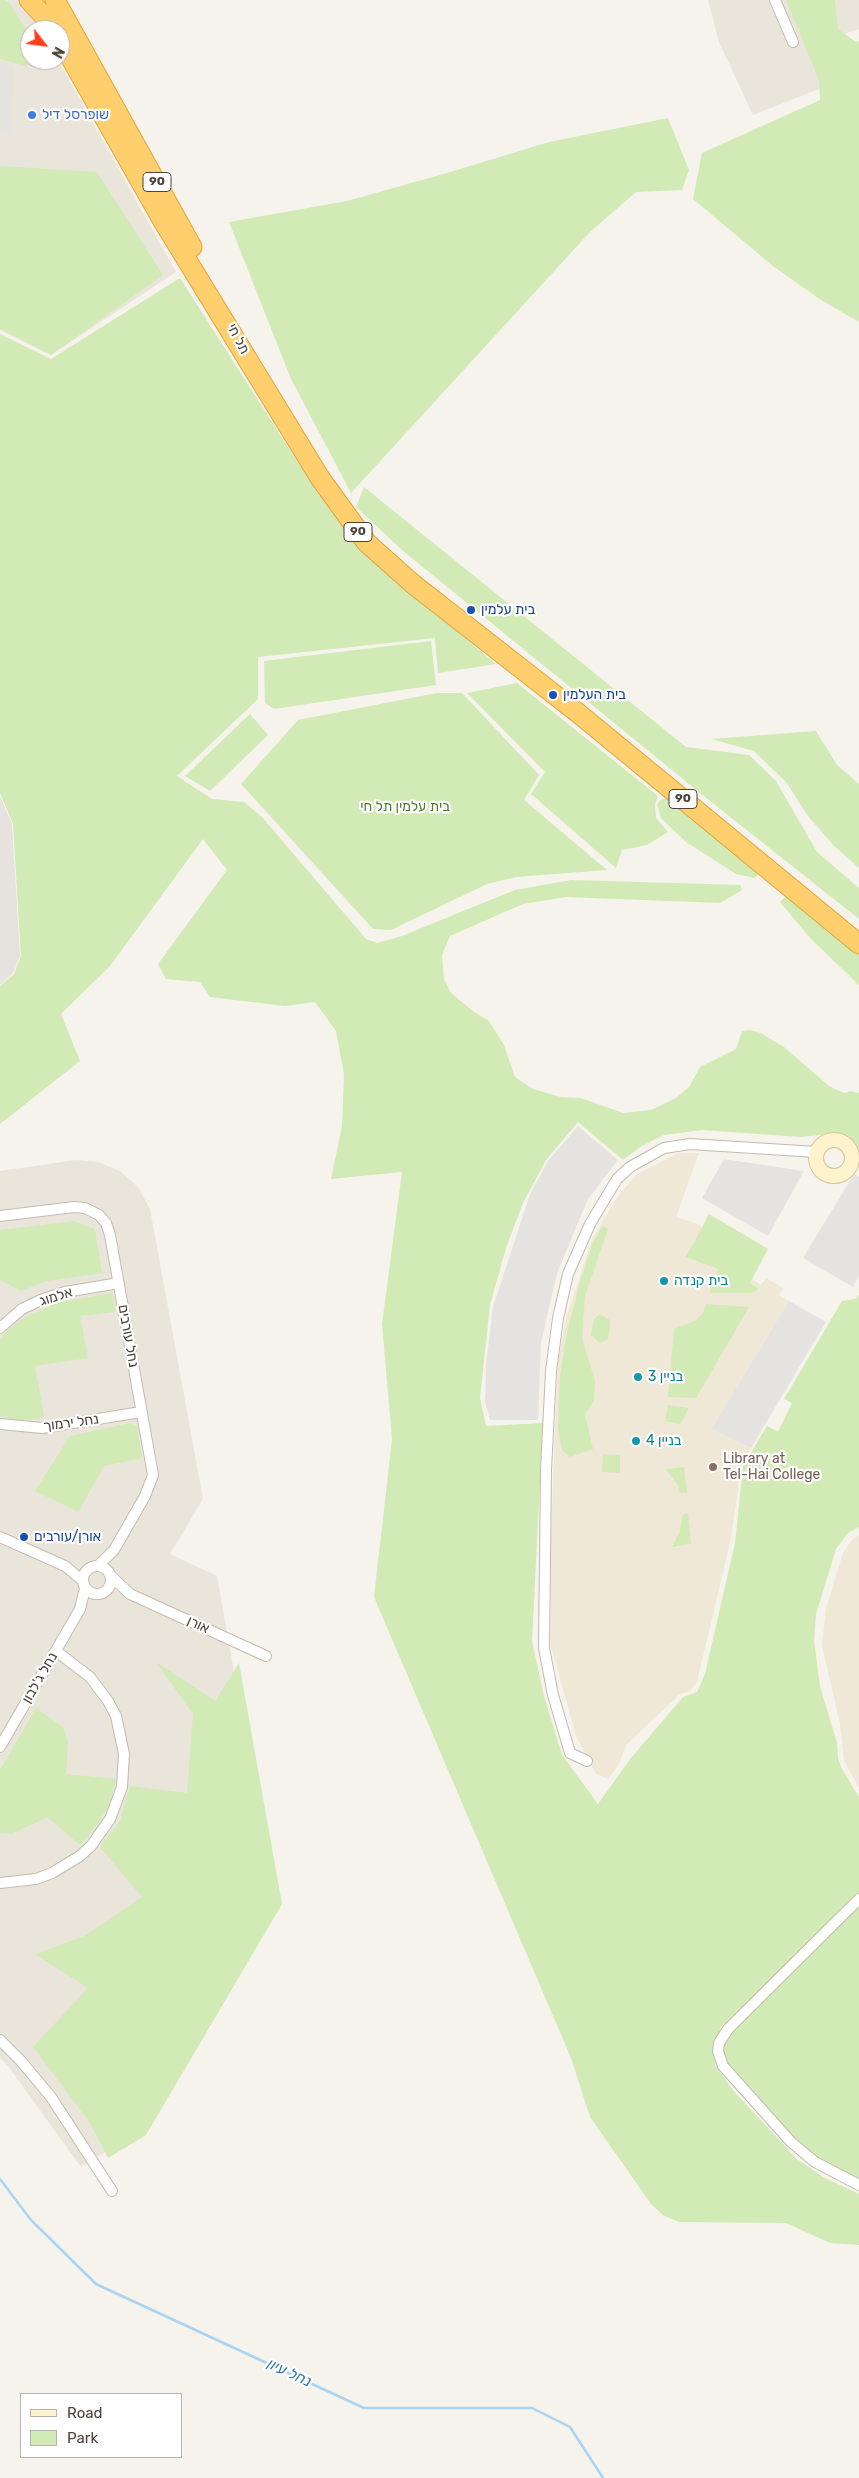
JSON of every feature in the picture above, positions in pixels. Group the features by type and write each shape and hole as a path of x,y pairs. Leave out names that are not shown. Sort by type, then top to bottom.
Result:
{"highway":[{"path":"29,0 46,20"},
{"name":"תל חי","path":"38,0 49,20"},
{"name":"תל חי","path":"55,0 171,206 253,368"},
{"name":"תל חי","path":"70,57 163,221 253,368"},
{"name":"90","path":"253,368 320,478 355,528 382,558 578,713 859,944"}],"street":[{"path":"774,0 793,42"},
{"path":"588,1761 570,1753 553,1695 544,1648 546,1470 551,1371 558,1318 568,1274 590,1224 617,1179 630,1167 664,1148 690,1144 816,1152 827,1141 842,1142 852,1154 855,1166 840,1175 829,1176 820,1170 817,1165 816,1152"},
{"name":"נחל עורבים","path":"0,1216 74,1207 85,1208 99,1215 106,1223 110,1235 153,1475 145,1496 114,1550 95,1566"},
{"name":"אלמוג","path":"0,1328 22,1309 43,1299 65,1292 119,1283"},
{"name":"נחל ירמוך","path":"0,1424 42,1428 142,1412"},
{"path":"0,1537 72,1570 84,1585 100,1593 111,1584 110,1574 95,1566 58,1563"},
{"name":"נחל עורבים","path":"110,1574 114,1550"},
{"path":"84,1585 85,1571 95,1566"},
{"name":"אורן","path":"110,1574 130,1594 266,1656"},
{"name":"נחל ג'לבון","path":"80,1610 84,1585"},
{"name":"אורן","path":"100,1593 130,1594"},
{"name":"נחל ג'לבון","path":"0,1747 80,1610 100,1593"},
{"path":"0,1883 36,1879 52,1873 80,1856 91,1846 110,1819 122,1787 124,1754 122,1736 112,1708 90,1677 56,1651"},
{"path":"859,1899 728,2029 718,2043 718,2051 719,2059 723,2066 791,2142 816,2162 859,2185"},
{"path":"0,2040 21,2060 51,2096 112,2192"}],"shaded area":[{"path":"0,0 24,0 35,20 20,20 20,70 64,70 176,272 51,355 0,330"},
{"path":"708,0 859,0 859,29 846,33 829,85 753,115 719,42"},
{"path":"0,63 14,67 11,135 0,132"},
{"path":"0,796 12,824 20,956 13,973 0,985"},
{"path":"578,1126 618,1160 588,1199 557,1273 541,1343 538,1420 490,1420 485,1402 486,1364 493,1307 530,1194 548,1161"},
{"path":"678,1153 699,1153 676,1217 700,1225 717,1256 761,1285 766,1278 783,1288 779,1295 789,1301 711,1429 751,1448 741,1467 731,1539 697,1682 690,1691 680,1694 626,1745 618,1766 608,1779 596,1774 576,1736 551,1646 550,1560 558,1362 566,1318 593,1237 618,1196 637,1174"},
{"path":"724,1159 804,1171 768,1236 702,1198"},
{"path":"76,1160 98,1162 120,1171 138,1187 150,1209 203,1499 170,1554 217,1576 275,1903 141,2130 81,2167 8,2066 0,2058 0,1171"},
{"path":"854,1174 859,1177 859,1276 853,1287 803,1258"},
{"path":"789,1301 826,1322 751,1448 711,1429"},
{"path":"859,1535 859,1788 844,1761 840,1724 822,1645 826,1608 843,1553 851,1541"}],"green space":[{"path":"0,0 5,0 10,4 20,20 20,64 0,59"},
{"path":"786,0 835,0 838,29 856,42 859,41 859,322 821,300 773,266 693,199 702,153 820,100 819,80"},
{"path":"668,118 689,170 682,190 636,192 590,232 351,493 291,379 229,222 347,201 549,142"},
{"path":"0,166 97,172 163,275 51,355 0,329"},
{"path":"180,278 318,494 371,560 496,664 438,673 435,638 258,657 258,699 177,776 212,799 244,802 262,817 366,939 377,943 402,936 515,890 571,880 740,885 742,890 720,903 566,897 523,904 450,936 442,955 444,979 451,993 474,1012 489,1021 504,1045 515,1077 533,1089 561,1097 581,1098 623,1113 651,1110 676,1098 689,1087 700,1067 736,1049 742,1031 750,1030 761,1033 784,1047 829,1086 844,1093 851,1091 859,1093 859,1154 831,1134 801,1137 702,1130 664,1135 640,1147 623,1160 578,1122 546,1160 523,1203 506,1248 490,1305 480,1398 486,1426 543,1423 532,1641 544,1696 562,1755 598,1804 631,1758 683,1697 697,1692 705,1674 735,1543 743,1466 767,1426 778,1432 792,1403 784,1399 842,1301 855,1299 859,1295 859,1527 848,1533 836,1549 816,1614 814,1640 820,1686 837,1743 838,1758 842,1769 859,1797 859,1894 721,2027 713,2046 715,2065 732,2089 797,2159 823,2177 859,2194 859,2245 830,2243 786,2223 679,2222 663,2215 651,2204 590,2117 571,2058 374,1597 392,1439 382,1324 402,1172 331,1179 342,1126 344,1074 336,1031 315,1002 285,1006 210,997 200,982 166,979 158,964 227,870 203,839 110,966 61,1014 80,1061 0,1124 0,986 14,974 21,956 13,824 0,793 0,334 51,359"},
{"path":"364,487 686,747 749,755 776,781 817,852 859,888 859,919 700,793 402,550 356,507"},
{"path":"431,641 436,685 274,709 265,703 264,661"},
{"path":"517,683 658,796 655,805 656,818 668,832 647,845 622,850 616,868 531,794 545,772 467,693"},
{"name":"בית עלמין תל חי","path":"437,693 462,693 539,775 524,800 607,870 516,877 487,884 391,930 373,929 241,784 298,720"},
{"path":"250,714 268,735 210,791 185,776"},
{"path":"816,731 837,765 859,784 859,868 833,845 808,816 786,782 754,751 711,739"},
{"path":"669,798 761,871 755,878 736,874 686,842 661,818 657,804 662,799"},
{"path":"791,891 859,950 859,985 811,939 780,902"},
{"path":"709,1214 768,1249 750,1283 759,1289 751,1293 710,1293 718,1269 686,1257"},
{"path":"74,1221 95,1229 102,1273 47,1281 21,1291 0,1280 0,1230"},
{"path":"603,1226 608,1229 585,1296 582,1338 595,1381 594,1400 585,1414 593,1449 570,1457 562,1450 558,1428 560,1376 566,1337 581,1278 593,1242"},
{"path":"112,1293 115,1312 80,1316 88,1358 35,1366 44,1417 23,1421 0,1416 0,1339 5,1333 22,1319 56,1303"},
{"path":"706,1304 749,1307 696,1398 668,1397 674,1329 695,1321 703,1313"},
{"path":"600,1314 610,1320 610,1327 608,1339 600,1343 591,1335 594,1319"},
{"path":"668,1405 689,1408 680,1424 665,1421"},
{"path":"130,1423 137,1426 142,1458 104,1466 78,1512 35,1491 70,1436"},
{"path":"603,1454 620,1455 620,1473 602,1472"},
{"path":"684,1467 687,1493 680,1493 677,1484 666,1469"},
{"path":"683,1514 688,1514 691,1544 672,1547 680,1531"},
{"path":"156,1662 215,1701 239,1663 282,1904 146,2135 108,2158 90,2123 33,2047 88,1988 35,1954 85,1936 142,1897 100,1847 120,1821 130,1786 187,1793 193,1714"},
{"path":"36,1708 63,1727 68,1743 66,1774 116,1779 110,1803 97,1825 80,1845 47,1817 12,1834 0,1833 0,1770"},
{"path":"859,1903 859,2182 805,2151 721,2058 725,2037"}],"waterway":[{"name":"נחל עיון","path":"0,2179 31,2220 96,2284 364,2408 532,2408 570,2427 603,2478"}],"place":[{"name":"שופרסל דיל","path":"32,115"},
{"name":"בית עלמין","path":"471,610"},
{"name":"בית העלמין","path":"553,695"},
{"name":"בית קנדה","path":"664,1281"},
{"name":"בניין 3","path":"638,1377"},
{"name":"בניין 4","path":"636,1441"},
{"name":"Library at Tel-Hai College","path":"713,1467"},
{"name":"אורן/עורבים","path":"24,1537"}]}
